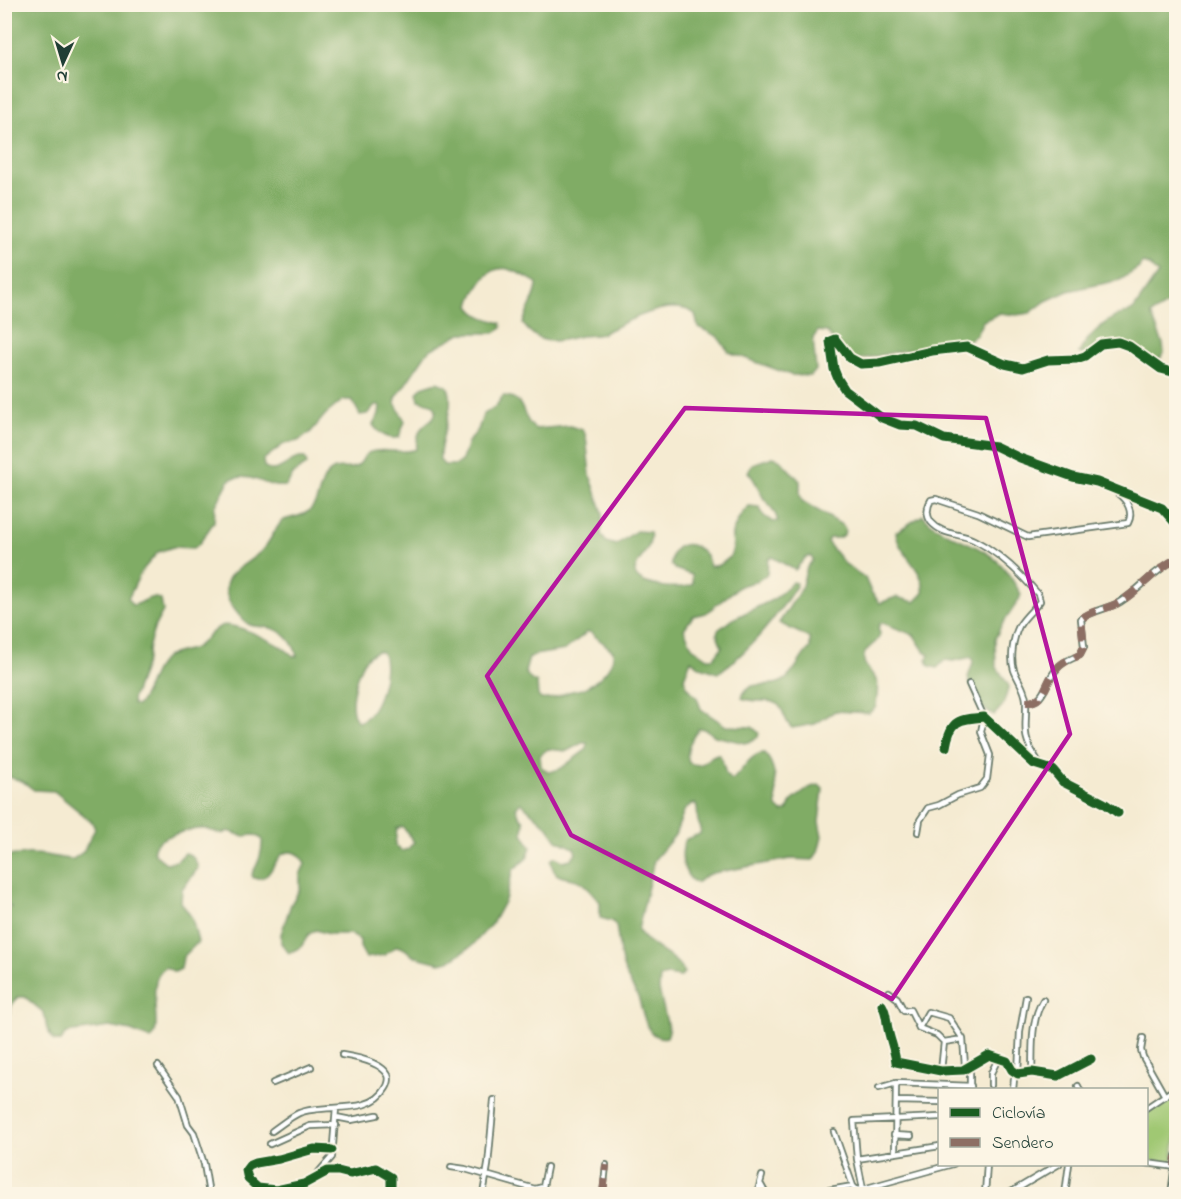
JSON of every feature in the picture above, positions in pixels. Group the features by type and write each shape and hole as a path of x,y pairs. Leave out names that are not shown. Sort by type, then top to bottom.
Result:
{"street":[{"path":"1176,373 1161,369 1129,346 1118,342 1101,344 1085,356 1076,359 1048,360 1023,368 1005,364 967,347 932,351 879,363 861,364 850,358 835,339 830,341 834,369 845,390 882,418 900,425 917,426 944,439 995,446 1073,477 1097,482 1162,508 1176,524"},
{"path":"1037,764 1038,761 1030,750 1024,728 1026,702 1023,686 1015,674 1012,662 1020,624 1040,601 1038,594 1003,559 974,540 945,531 931,522 928,506 931,500 936,499 978,513 1028,537 1128,524 1131,513 1128,505 1120,495 1097,482"},
{"path":"1026,702 1038,700 1054,671 1080,655 1084,647 1082,619 1085,616 1119,603 1147,578 1176,559"},
{"path":"969,684 984,717 1034,764 1053,770 1063,782 1104,803 1118,813"},
{"path":"946,747 950,729 957,722 964,718 984,717"},
{"path":"918,832 920,820 928,808 939,806 958,795 980,788 987,780 990,755 981,732 984,717"},
{"path":"889,992 897,998 904,1011 910,1010 919,1028 937,1035 945,1042"},
{"path":"1013,1088 1014,1079 1018,1074 1020,1031 1026,997"},
{"path":"1032,1072 1033,1028 1038,1008 1043,1000"},
{"path":"882,1005 886,1012 896,1062 941,1071 967,1069 989,1055 1007,1061 1012,1070 1018,1074 1032,1072 1058,1077 1091,1059"},
{"path":"879,1088 896,1083 970,1088 970,1072 967,1069 963,1039 949,1018 928,1012 919,1028"},
{"path":"1143,1038 1141,1050 1143,1056 1165,1096"},
{"path":"945,1042 963,1039"},
{"path":"941,1071 945,1042"},
{"path":"272,1131 300,1113 368,1103 383,1093 389,1081 388,1075 370,1062 342,1055"},
{"path":"991,1085 990,1073 998,1059"},
{"path":"158,1066 179,1096 188,1125 194,1133 204,1164 208,1194"},
{"path":"273,1083 311,1066"},
{"path":"895,1153 896,1083"},
{"path":"1148,1107 1176,1089"},
{"path":"483,1194 487,1176 494,1100"},
{"path":"896,1101 938,1101"},
{"path":"336,1108 332,1157 334,1164 341,1171"},
{"path":"336,1117 351,1120 377,1115"},
{"path":"864,1192 857,1159 854,1121 938,1117"},
{"path":"270,1144 310,1126 336,1125"},
{"path":"834,1131 853,1186 857,1190 864,1192 947,1166"},
{"path":"894,1135 911,1136"},
{"path":"857,1159 938,1146"},
{"path":"332,1150 314,1149 256,1163 246,1170 249,1180 258,1188 266,1190 291,1189 328,1171 350,1174 372,1168 379,1169 391,1177 391,1194"},
{"path":"1171,1194 1176,1156"},
{"path":"312,1179 332,1157"},
{"path":"1148,1163 1176,1167"},
{"path":"603,1194 606,1165"},
{"path":"985,1194 987,1166"},
{"path":"1008,1194 1056,1166"},
{"path":"1065,1194 1069,1166"},
{"path":"451,1167 540,1189 545,1184 548,1167"},
{"path":"757,1194 762,1176"},
{"path":"761,1185 766,1194"},
{"path":"806,1194 853,1186"}],"highlighted area":[{"path":"685,408 986,418 1070,734 892,999 571,835 487,676"}],"green space":[{"path":"5,5 1176,5 1176,300 1151,314 1163,344 1164,353 1158,361 1114,344 1087,353 1079,353 1100,327 1111,319 1134,309 1158,274 1149,265 1142,263 1139,268 1120,280 1068,291 1046,301 1030,313 1016,315 1000,313 983,321 976,335 966,342 900,351 852,361 845,357 827,332 818,331 813,338 816,370 811,376 791,375 729,352 717,336 698,327 695,314 685,309 661,309 636,317 597,335 553,341 540,339 523,324 536,293 537,283 515,271 502,268 489,273 483,280 470,306 480,315 501,323 502,328 494,333 461,333 428,351 396,398 395,403 405,421 399,437 384,436 373,425 379,414 380,405 375,405 367,414 360,415 352,400 343,400 325,415 310,433 298,441 284,444 263,460 264,467 274,470 294,460 305,458 307,465 294,473 286,486 271,485 240,477 230,479 215,507 214,522 199,544 194,548 173,547 158,552 141,572 128,599 132,605 153,597 157,598 161,600 163,611 155,626 147,660 132,700 133,705 137,706 156,669 165,658 196,647 221,626 227,625 247,631 297,656 293,645 282,633 272,628 250,625 241,617 230,603 226,584 235,571 258,555 282,521 304,514 311,509 322,483 333,470 355,467 370,452 416,449 420,431 432,419 436,410 434,405 419,400 417,393 422,387 437,382 447,386 450,394 449,412 440,451 440,460 444,465 456,465 462,460 468,442 478,430 483,415 496,406 503,396 511,397 520,404 535,429 570,426 583,430 586,436 590,475 603,513 601,534 606,542 616,545 636,531 650,532 649,544 635,571 642,581 650,584 679,587 693,584 692,575 675,569 671,565 674,551 682,545 699,549 710,566 718,565 726,560 733,549 732,533 741,514 749,506 759,507 764,516 773,522 778,521 774,511 748,472 752,464 773,457 779,459 800,481 802,501 845,529 844,535 839,538 829,538 827,542 844,563 865,578 871,592 880,603 896,597 915,602 923,594 921,577 898,541 896,532 923,515 945,532 994,558 1007,572 1021,594 995,639 996,666 1009,686 1003,705 994,715 981,707 969,682 972,657 953,661 945,660 937,668 929,666 927,659 929,654 924,651 914,635 883,623 880,623 878,629 879,637 867,649 864,656 866,667 878,685 876,707 869,713 835,711 815,724 792,728 776,703 742,698 748,688 783,681 810,648 810,638 779,623 801,589 807,567 813,560 811,556 805,558 795,570 772,557 768,560 767,574 757,581 740,586 706,613 693,616 684,629 692,647 708,658 714,658 722,647 717,634 718,630 735,618 774,599 793,582 796,583 771,622 740,655 718,673 701,667 691,660 684,678 701,709 726,726 752,727 759,733 758,737 745,743 715,736 699,728 687,754 689,763 699,765 718,754 722,759 726,775 732,780 754,756 764,753 774,771 777,807 782,812 787,811 791,802 811,787 819,785 823,789 819,822 822,836 818,852 813,860 790,859 713,873 696,883 688,875 682,857 686,839 700,834 701,828 696,804 691,804 684,811 675,835 654,860 638,930 643,937 675,961 684,973 681,977 667,975 660,977 659,990 669,1031 667,1037 654,1035 647,1025 638,997 623,967 616,926 612,921 600,918 600,902 582,883 558,875 552,867 551,860 555,857 563,861 571,859 576,853 574,848 557,840 548,827 521,803 516,807 524,821 523,833 531,847 527,858 513,870 505,900 493,922 472,946 449,961 440,963 413,956 397,946 384,955 366,958 360,947 360,940 350,934 329,934 316,930 309,934 301,947 289,953 281,943 281,934 291,904 300,889 300,875 305,864 302,857 296,853 286,853 278,858 267,875 253,878 252,874 261,853 262,839 255,835 242,836 229,831 220,834 206,829 194,830 161,840 154,849 156,855 166,863 177,861 185,853 195,860 198,868 182,889 181,902 192,918 198,942 183,957 181,969 175,972 165,967 159,974 155,994 156,1025 151,1039 131,1031 110,1027 66,1033 61,1041 54,1041 47,1029 44,1013 25,997 18,997 13,1002 5,1025 5,910 11,907 5,902 5,855 39,854 73,859 83,852 95,829 92,822 54,791 34,790 22,781 5,776","holes":["590,632 613,651 613,657 604,674 582,689 555,698 541,699 538,696 537,683 531,680 525,672 529,658 534,655 565,650","377,651 382,652 385,670 376,703 365,719 358,722 354,716 353,693 360,669 369,656","582,743 587,743 587,749 560,769 549,772 541,767 540,755 548,749 567,751","403,827 414,842 408,849 402,851 395,845 397,828"]},
{"path":"1176,1093 1176,1135 1172,1163 1148,1160 1148,1111"}],"marked path":[{"path":"1026,702 1041,696 1060,665 1080,655 1084,647 1081,619 1120,602 1160,569 1176,559"},
{"path":"1175,1167 1176,1156"},
{"path":"603,1194 606,1165"}],"cycle path":[{"path":"1176,373 1161,369 1129,346 1118,342 1101,344 1085,356 1076,359 1048,360 1023,368 1005,364 967,347 932,351 879,363 861,364 850,358 835,339 830,341 834,369 845,390 882,418 900,425 917,426 944,439 995,446 1020,458 1073,477 1097,482 1162,508 1176,524"},
{"path":"946,747 953,726 962,720 984,717 1034,764 1053,770 1063,782 1104,803 1118,813"},
{"path":"882,1005 896,1062 941,1071 963,1070 989,1055 1007,1061 1012,1070 1018,1074 1032,1072 1058,1076 1091,1059"},
{"path":"332,1150 314,1149 256,1163 249,1166 246,1170 247,1175 258,1188 276,1190 304,1184 328,1171 350,1174 376,1168 391,1177 391,1194"}]}
